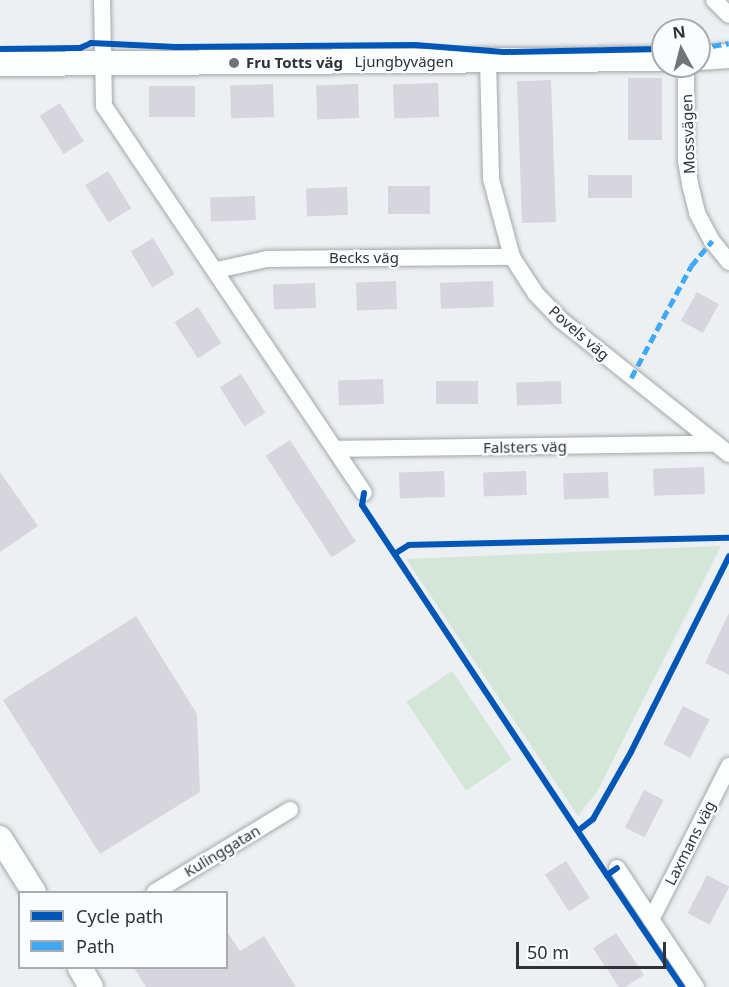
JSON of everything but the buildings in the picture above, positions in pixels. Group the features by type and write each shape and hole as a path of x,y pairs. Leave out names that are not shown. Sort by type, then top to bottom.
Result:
{"street":[{"path":"102,0 104,106 217,270 364,494"},
{"path":"714,0 729,15"},
{"path":"711,57 729,56"},
{"name":"Ljungbyvägen","path":"0,64 651,59"},
{"name":"Povels väg","path":"488,61 491,179 512,257 536,294 561,321 722,449"},
{"name":"Mossvägen","path":"686,78 686,161 690,184 697,213 712,241 729,262"},
{"name":"Becks väg","path":"217,270 267,259 512,257"},
{"name":"Falsters väg","path":"335,449 722,449"},
{"name":"Laxmans väg","path":"651,920 729,766"},
{"name":"Kulinggatan","path":"157,891 290,810"},
{"path":"0,838 33,891"},
{"path":"617,868 696,987"},
{"path":"81,969 91,987"}],"green space":[{"path":"721,546 598,790 578,816 406,559"},
{"path":"452,671 512,760 466,790 406,702"}],"marked path":[{"path":"711,46 729,43"},
{"path":"631,378 691,266 712,241"}],"cycle path":[{"path":"0,49 80,48 91,43 176,47 415,45 504,52 651,49"},
{"path":"364,493 362,505 607,875 617,868"},
{"path":"396,553 409,545 729,538"},
{"path":"579,830 593,819 631,752 729,556"},
{"path":"607,875 682,987"}],"place":[{"name":"Fru Totts väg","path":"234,63"}]}
